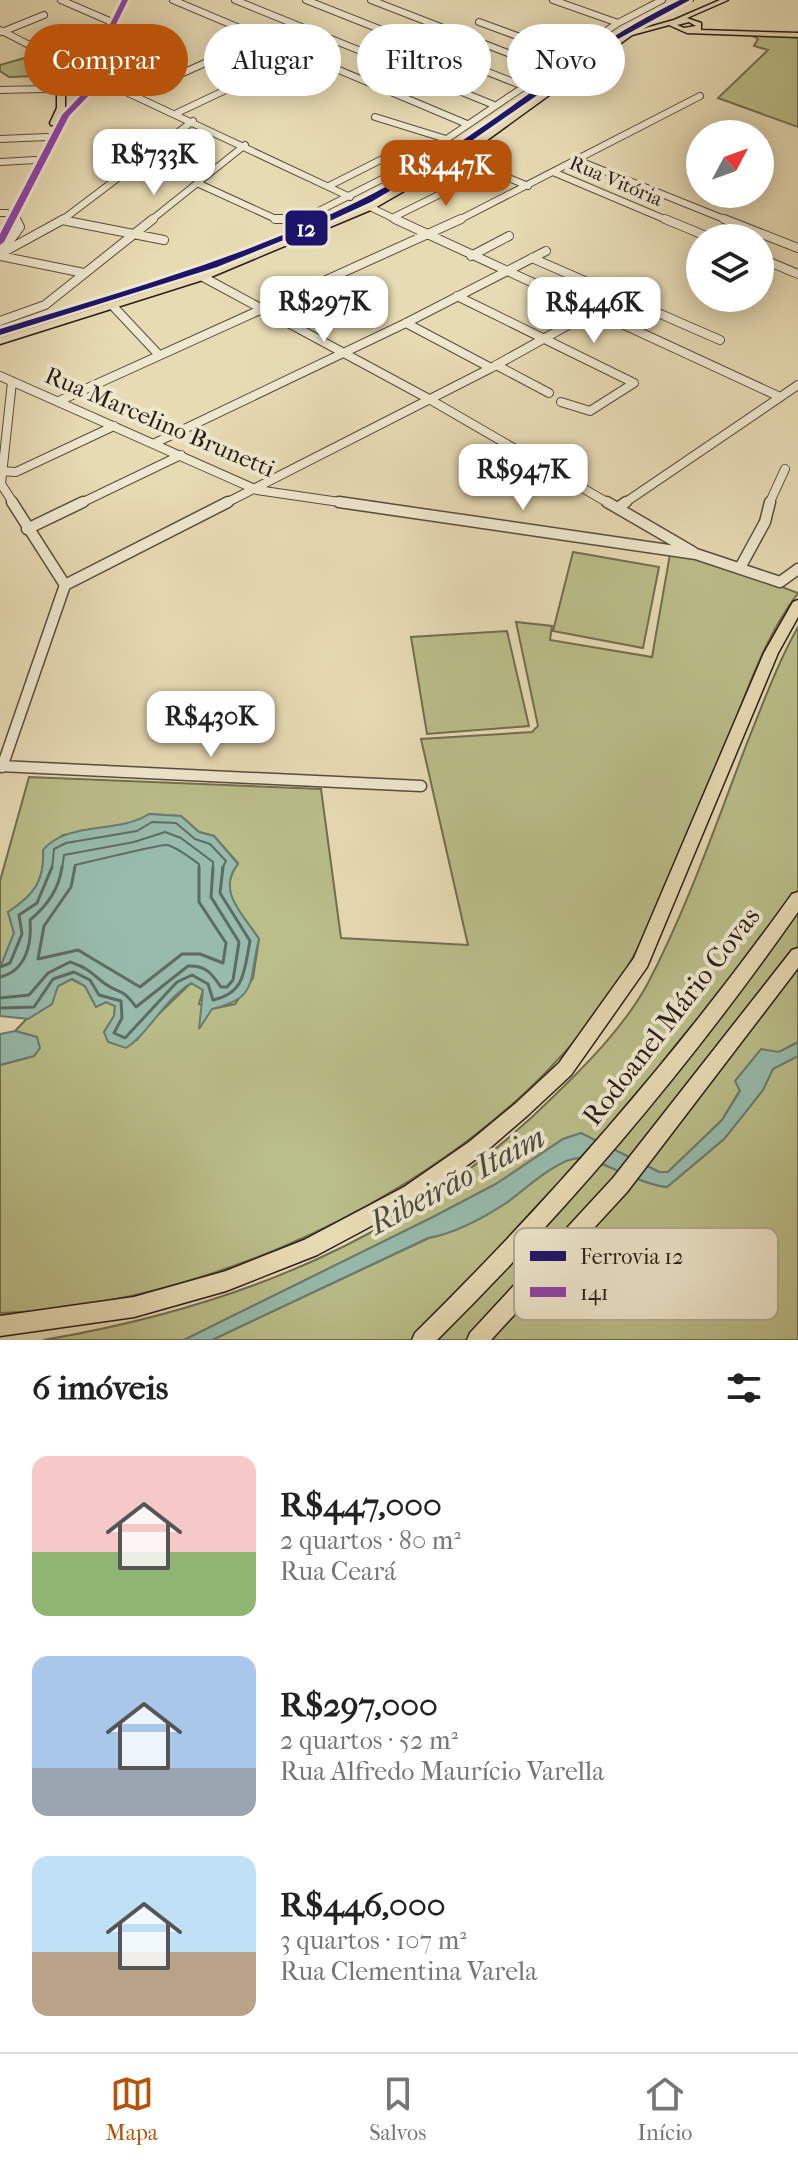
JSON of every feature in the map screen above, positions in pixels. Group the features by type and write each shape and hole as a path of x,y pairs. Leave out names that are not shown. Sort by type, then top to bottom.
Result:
{"highway":[{"path":"0,1326 134,1307 226,1281 310,1248 411,1194 476,1148 538,1095 565,1069 641,962 771,653 798,605"},
{"name":"Rodoanel Mário Covas","path":"531,1228 631,1118 798,899"},
{"path":"580,1228 620,1185 798,955"},
{"name":"Rodoanel Mário Covas","path":"422,1340 514,1247"},
{"path":"477,1340 514,1300"}],"main road":[{"path":"111,22 118,0"},
{"path":"111,22 125,0"},
{"path":"0,341 203,277 370,207 465,152 628,36 676,21 725,0"},
{"path":"693,13 692,18 699,24"},
{"path":"676,21 699,24 722,33"},
{"path":"676,21 673,27 685,30 798,35"},
{"path":"628,36 685,30 699,24"},
{"path":"0,242 7,214 59,114 59,97 68,102 83,96"},
{"path":"0,225 66,115 85,96"},
{"path":"0,347 17,335"}],"street":[{"path":"61,0 111,22"},
{"path":"173,0 467,124"},
{"path":"235,0 494,105"},
{"path":"306,0 507,80"},
{"path":"373,0 507,53"},
{"path":"553,0 618,23 662,0"},
{"path":"573,8 582,0"},
{"path":"640,0 652,4"},
{"path":"1,31 44,15"},
{"path":"479,22 507,32"},
{"path":"1,31 24,43"},
{"path":"0,90 24,89"},
{"path":"140,96 350,197"},
{"path":"177,113 213,96"},
{"path":"197,183 278,220 295,222 404,168 508,96"},
{"path":"59,401 427,236 700,96"},
{"path":"375,117 446,139"},
{"path":"1,255 62,220 193,121"},
{"path":"0,139 47,137"},
{"path":"0,321 40,308 245,145"},
{"path":"329,186 402,149"},
{"path":"0,162 35,160"},
{"path":"577,160 798,248"},
{"path":"392,218 489,170 528,186"},
{"name":"Rua Vitória","path":"553,172 686,228"},
{"path":"370,207 780,397"},
{"path":"1,255 20,227 7,214"},
{"path":"62,220 164,240"},
{"path":"471,256 509,236"},
{"path":"155,443 406,323 546,251"},
{"path":"1,255 84,273"},
{"path":"532,258 720,340"},
{"path":"774,264 798,274"},
{"path":"203,277 429,399 696,554"},
{"path":"421,786 1,766 65,585 257,490 545,340 635,288"},
{"path":"457,296 634,383 592,410 581,411 561,402"},
{"path":"112,305 159,355"},
{"path":"406,323 549,393"},
{"name":"Rua Marcelino Brunetti","path":"0,376 257,490 696,554 741,566 777,582 785,581 798,569"},
{"path":"12,382 0,472 5,492 65,585"},
{"path":"619,507 798,385"},
{"path":"0,472 16,472 114,426"},
{"path":"27,529 181,455"},
{"path":"741,566 765,522 768,502 785,469"}],"green space":[{"path":"749,34 798,36 798,127 718,98 768,50 754,46 758,39"},
{"path":"24,58 24,76 9,77 0,71 0,65"},
{"path":"573,552 659,567 643,648 553,631"},
{"path":"670,554 703,557 798,593 760,658 678,861 642,940 593,1018 529,1088 454,1151 369,1205 278,1249 184,1282 90,1304 0,1313 0,1065 34,1056 37,1037 15,1031 58,986 71,979 85,986 96,1007 106,1002 115,1006 114,1016 104,1032 137,1040 142,1030 191,983 203,990 199,1004 212,1009 235,1004 253,978 259,939 230,893 229,884 238,863 214,836 199,832 181,816 149,814 136,823 63,835 43,850 40,879 25,900 8,912 14,933 0,968 0,881 29,777 321,789 341,938 468,945 421,739 532,732 538,726 516,622 552,626 550,640 652,657"},
{"path":"798,627 798,1042 779,1052 740,1090 722,1120 668,1172 659,1172 581,1133 563,1139 496,1184 433,1217 184,1340 43,1340 185,1308 319,1258 382,1226 443,1188 501,1144 556,1094 618,1028 648,983 689,895 765,699"},
{"path":"507,631 529,726 427,734 411,637"},
{"path":"798,1056 798,1340 212,1340 429,1238 469,1224 571,1159 589,1159 667,1187 724,1139 763,1090 773,1068"}],"water":[{"path":"149,814 181,816 199,832 214,836 238,864 232,874 231,893 259,939 252,976 245,993 212,1009 199,1029 203,990 191,983 126,1048 108,1042 104,1032 114,1016 115,1006 106,1002 96,1007 85,986 72,979 58,986 52,1004 28,1019 0,1016 0,968 14,933 8,912 25,900 40,879 43,850 65,835 123,824"},
{"path":"15,1031 37,1037 40,1048 34,1056 0,1065 0,1034"},
{"path":"798,1042 798,1056 773,1069 763,1090 724,1139 667,1187 589,1159 571,1159 469,1224 428,1238 212,1340 184,1340 496,1184 563,1139 581,1133 659,1172 668,1172 722,1120 740,1091 735,1081 761,1049 779,1052"}],"railway":[{"path":"0,335 216,266 322,225 423,173 621,37 692,0"}],"rail line":[{"name":"12","path":"0,332 107,300 266,245 368,200 451,152 615,37 686,0"}],"transit line":[{"name":"141","path":"0,242 66,115 92,88 93,65 125,0"}],"water label":[{"name":"Ribeirão Itaim","path":"457,1180"}]}
